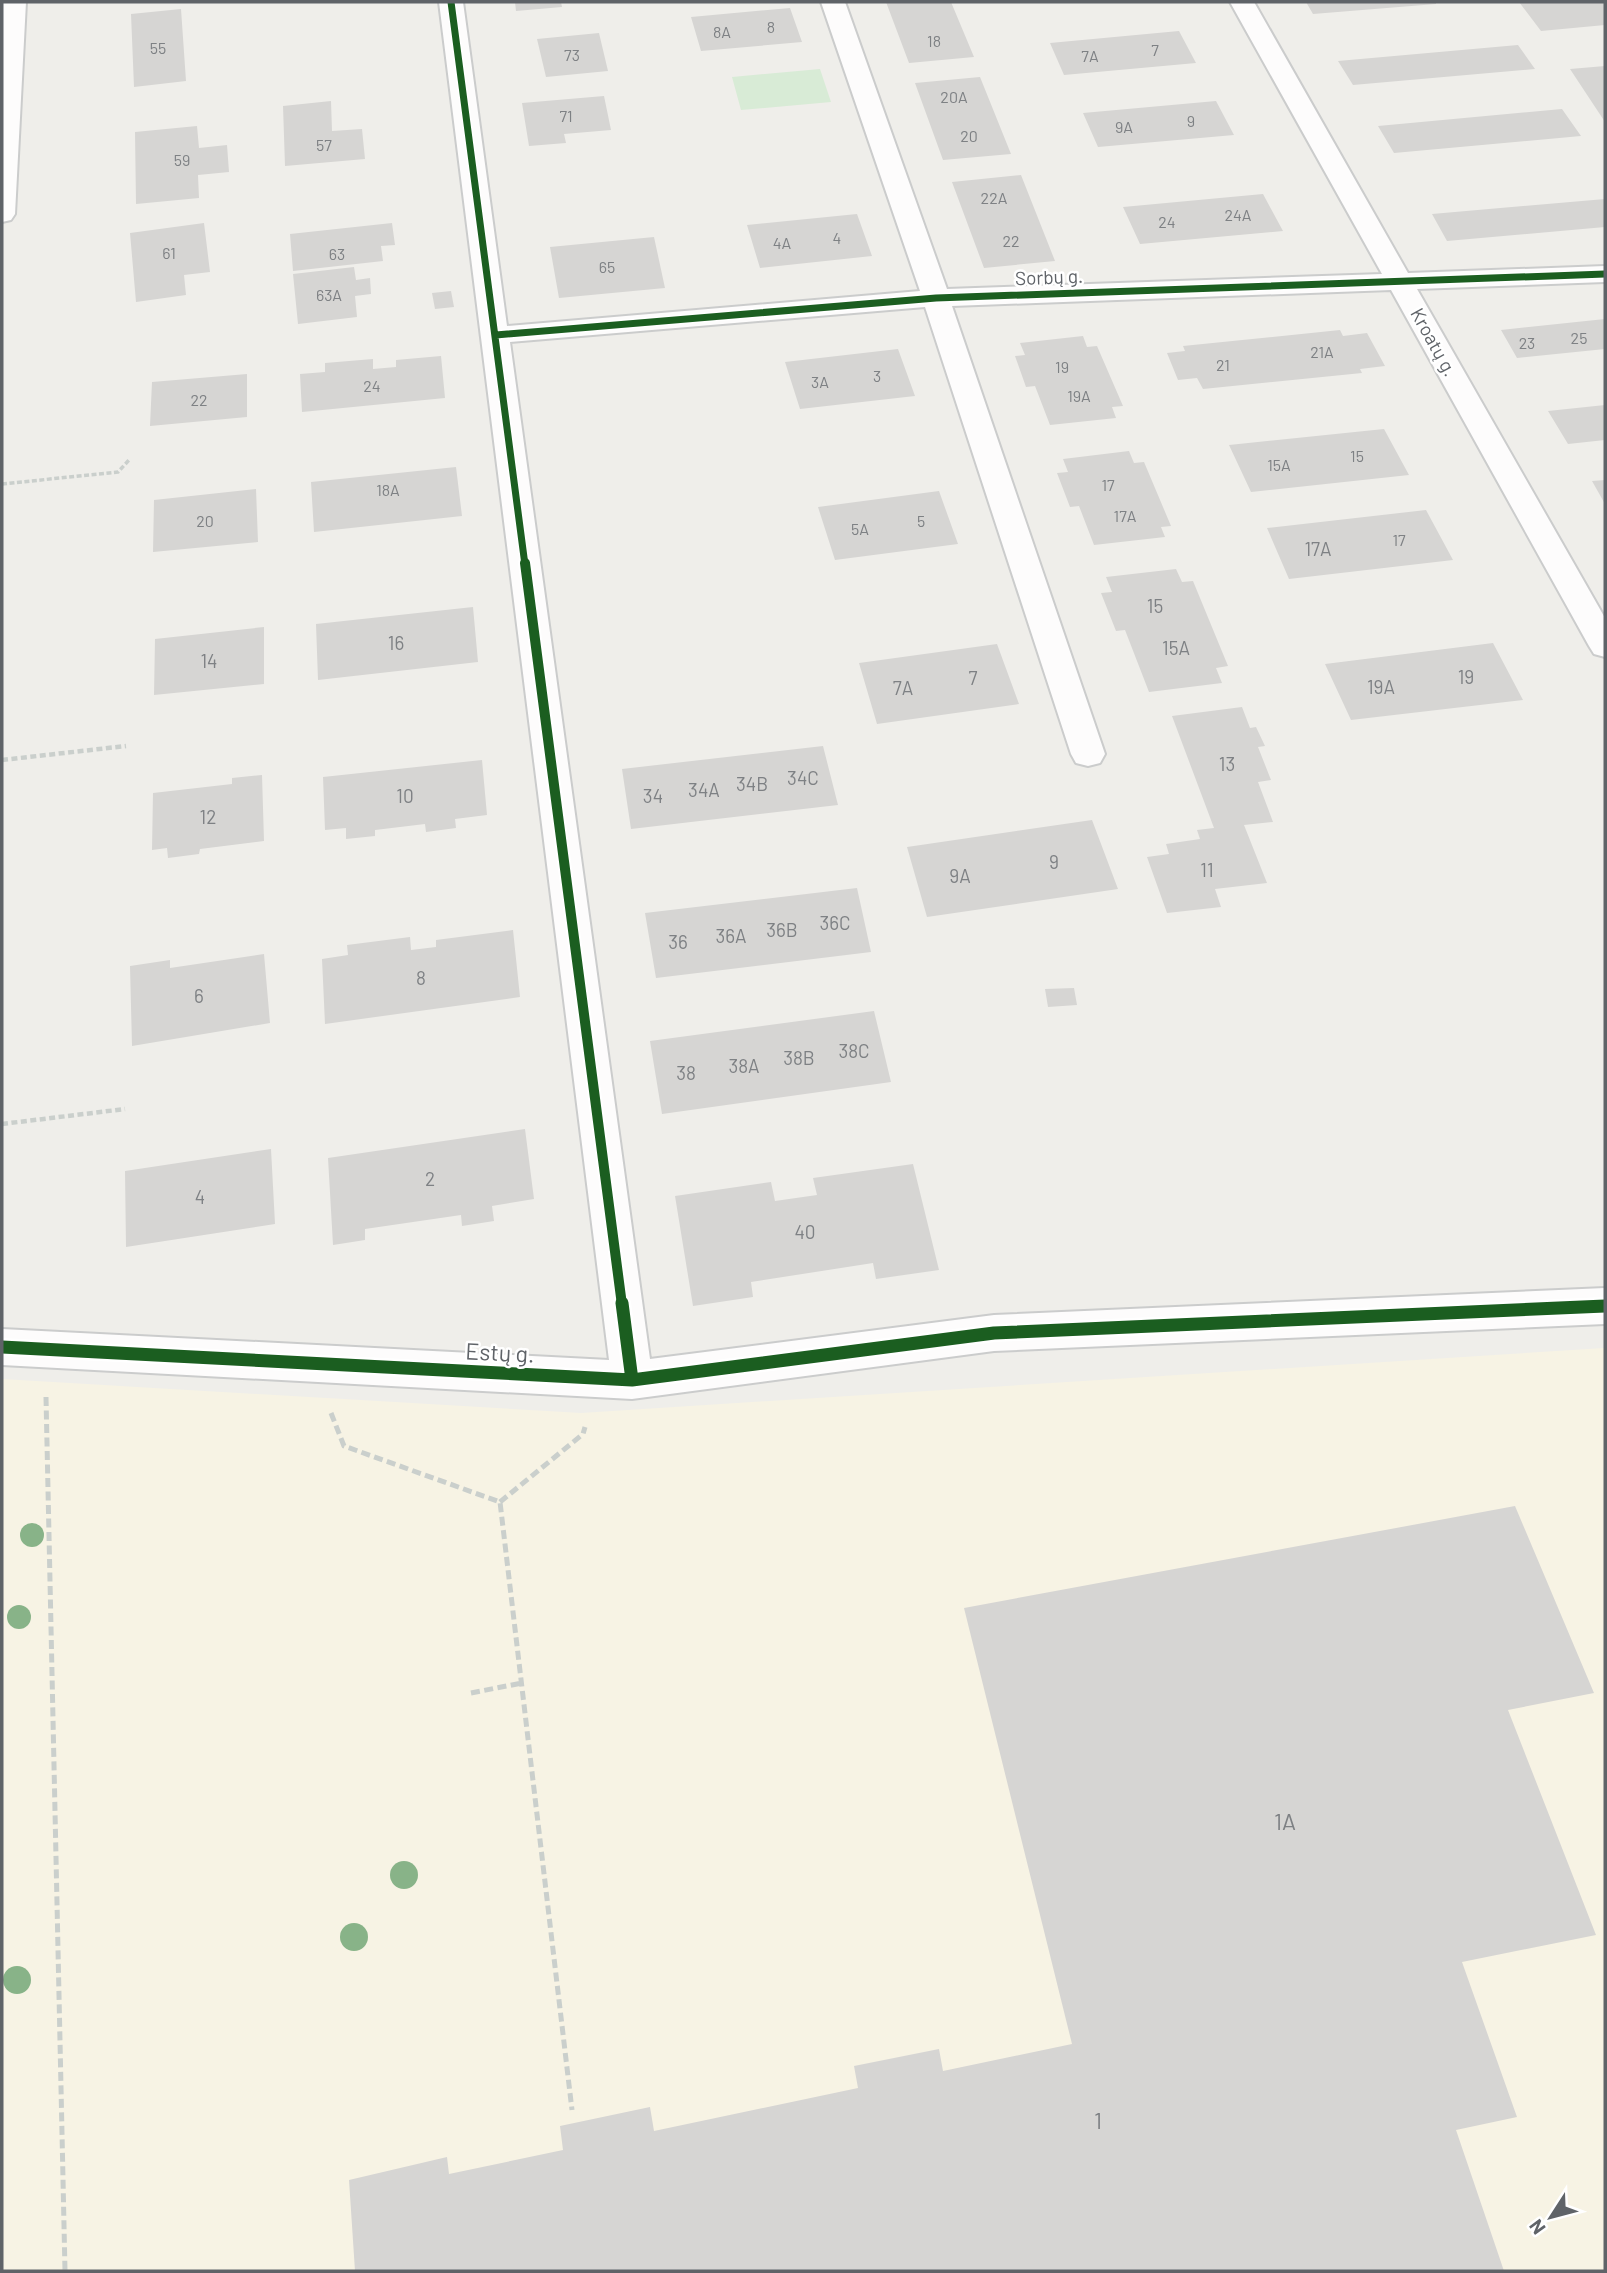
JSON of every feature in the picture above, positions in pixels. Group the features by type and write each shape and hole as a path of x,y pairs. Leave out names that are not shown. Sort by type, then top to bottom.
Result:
{"street":[{"path":"2,214 4,120 14,2"},
{"path":"451,2 562,863 615,1380"},
{"path":"833,2 936,299 1088,754"},
{"name":"Kroatų g.","path":"1242,2 1605,646"},
{"name":"Sorbų g.","path":"496,335 936,299 1605,274"},
{"name":"Estų g.","path":"2,1347 615,1380 993,1333 1605,1306"}],"path":[{"path":"2,484 118,472 129,460"},
{"path":"2,760 126,746"},
{"path":"2,1124 125,1109"},
{"path":"45,1349 65,2271"},
{"path":"311,1363 344,1446 500,1502"},
{"path":"500,1502 583,1434 615,1380"},
{"path":"500,1502 572,2110"},
{"path":"471,1693 522,1684"}],"shaded area":[{"path":"1604,1348 1605,2271 2,2271 2,1379 581,1413"}],"green space":[{"path":"820,69 831,102 741,110 732,77"}],"building":[{"path":"515,2 561,2 562,7 516,11"},
{"path":"886,2 951,2 974,57 909,63"},
{"path":"1306,2 1436,2 1436,4 1313,14"},
{"path":"1519,2 1605,2 1605,25 1541,31"},
{"path":"790,8 802,42 701,51 691,17"},
{"path":"181,9 186,81 134,87 131,14"},
{"path":"1179,31 1196,63 1064,75 1050,43"},
{"path":"599,33 608,71 546,77 537,39"},
{"path":"1518,45 1535,69 1353,85 1338,61"},
{"path":"1605,66 1605,122 1570,69"},
{"path":"980,77 1011,154 943,160 915,83"},
{"path":"604,96 611,130 564,134 566,143 529,146 522,103"},
{"path":"331,101 332,131 362,129 365,159 285,166 283,106"},
{"path":"1216,101 1234,135 1098,147 1083,113"},
{"path":"1562,109 1581,136 1394,153 1378,126"},
{"path":"197,126 199,148 227,145 229,172 198,175 199,198 136,204 135,132"},
{"path":"1021,175 1055,261 984,268 952,182"},
{"path":"1263,194 1283,231 1140,244 1123,207"},
{"path":"1605,199 1605,227 1447,241 1432,214"},
{"path":"857,214 872,256 760,268 747,225"},
{"path":"204,223 210,272 184,275 186,295 136,302 130,233"},
{"path":"392,223 395,245 381,246 383,261 293,271 290,234"},
{"path":"654,237 665,288 559,298 550,247"},
{"path":"354,267 356,280 370,278 371,294 355,296 357,317 298,324 293,274"},
{"path":"451,291 454,307 435,309 432,293"},
{"path":"1605,319 1605,349 1517,358 1501,330"},
{"path":"1340,330 1343,336 1367,333 1385,366 1360,369 1362,373 1203,389 1197,378 1178,380 1167,353 1185,351 1183,346"},
{"path":"1083,336 1087,347 1097,346 1123,406 1112,407 1116,418 1050,425 1035,386 1026,387 1015,356 1025,355 1020,343"},
{"path":"898,349 915,396 800,409 785,362"},
{"path":"441,356 445,398 302,412 300,374 325,372 325,363 373,359 373,369 396,367 396,360"},
{"path":"247,374 247,417 150,426 152,382"},
{"path":"1605,405 1605,440 1568,444 1548,411"},
{"path":"1384,429 1409,475 1251,492 1229,445"},
{"path":"1129,451 1134,463 1144,462 1171,526 1161,527 1165,537 1094,545 1079,506 1070,507 1057,473 1068,472 1063,459"},
{"path":"456,467 462,516 314,532 311,482"},
{"path":"1605,480 1605,504 1592,481"},
{"path":"256,489 258,542 153,552 154,500"},
{"path":"939,491 958,544 835,560 818,507"},
{"path":"1426,510 1453,560 1289,579 1267,528"},
{"path":"1176,569 1182,582 1193,581 1228,666 1216,668 1222,683 1149,692 1125,630 1116,631 1101,593 1112,592 1106,577"},
{"path":"473,607 478,662 318,680 316,624"},
{"path":"264,627 264,684 154,695 155,639"},
{"path":"1493,643 1523,700 1351,720 1325,664"},
{"path":"997,644 1019,704 877,724 859,663"},
{"path":"1242,707 1250,728 1256,727 1265,746 1258,747 1271,780 1258,782 1273,822 1244,825 1267,883 1215,889 1221,907 1167,913 1147,857 1169,854 1166,844 1200,839 1197,830 1214,828 1172,716"},
{"path":"823,746 838,805 631,829 622,769"},
{"path":"482,760 487,815 455,819 456,828 426,832 425,824 375,830 375,836 346,839 346,828 325,830 323,777"},
{"path":"262,775 264,841 200,849 199,854 168,858 167,848 152,850 153,793 232,784 232,778"},
{"path":"1092,820 1118,889 927,917 907,847"},
{"path":"857,888 871,952 656,978 645,913"},
{"path":"513,930 520,997 325,1024 322,959 348,955 347,945 410,937 411,950 436,947 436,940"},
{"path":"264,954 270,1023 132,1046 130,966 170,960 170,968"},
{"path":"1074,988 1077,1005 1048,1007 1045,989"},
{"path":"874,1011 891,1082 662,1114 650,1041"},
{"path":"525,1129 534,1199 492,1206 494,1221 462,1226 461,1215 365,1229 365,1240 333,1245 328,1158"},
{"path":"271,1149 275,1224 126,1247 125,1171"},
{"path":"913,1164 939,1270 876,1279 873,1263 751,1282 753,1297 693,1306 675,1196 771,1182 775,1201 817,1195 813,1178"},
{"path":"1515,1506 1594,1693 1508,1710 1596,1935 1462,1962 1517,2117 1456,2130 1504,2271 355,2271 349,2180 447,2157 449,2174 563,2150 560,2126 650,2107 654,2131 858,2088 854,2066 939,2049 943,2071 1072,2044 964,1608"}],"cycle path":[{"path":"451,2 632,1380"},
{"path":"496,335 936,298 1605,274"},
{"path":"2,1347 632,1380 994,1333 1605,1306"}]}
